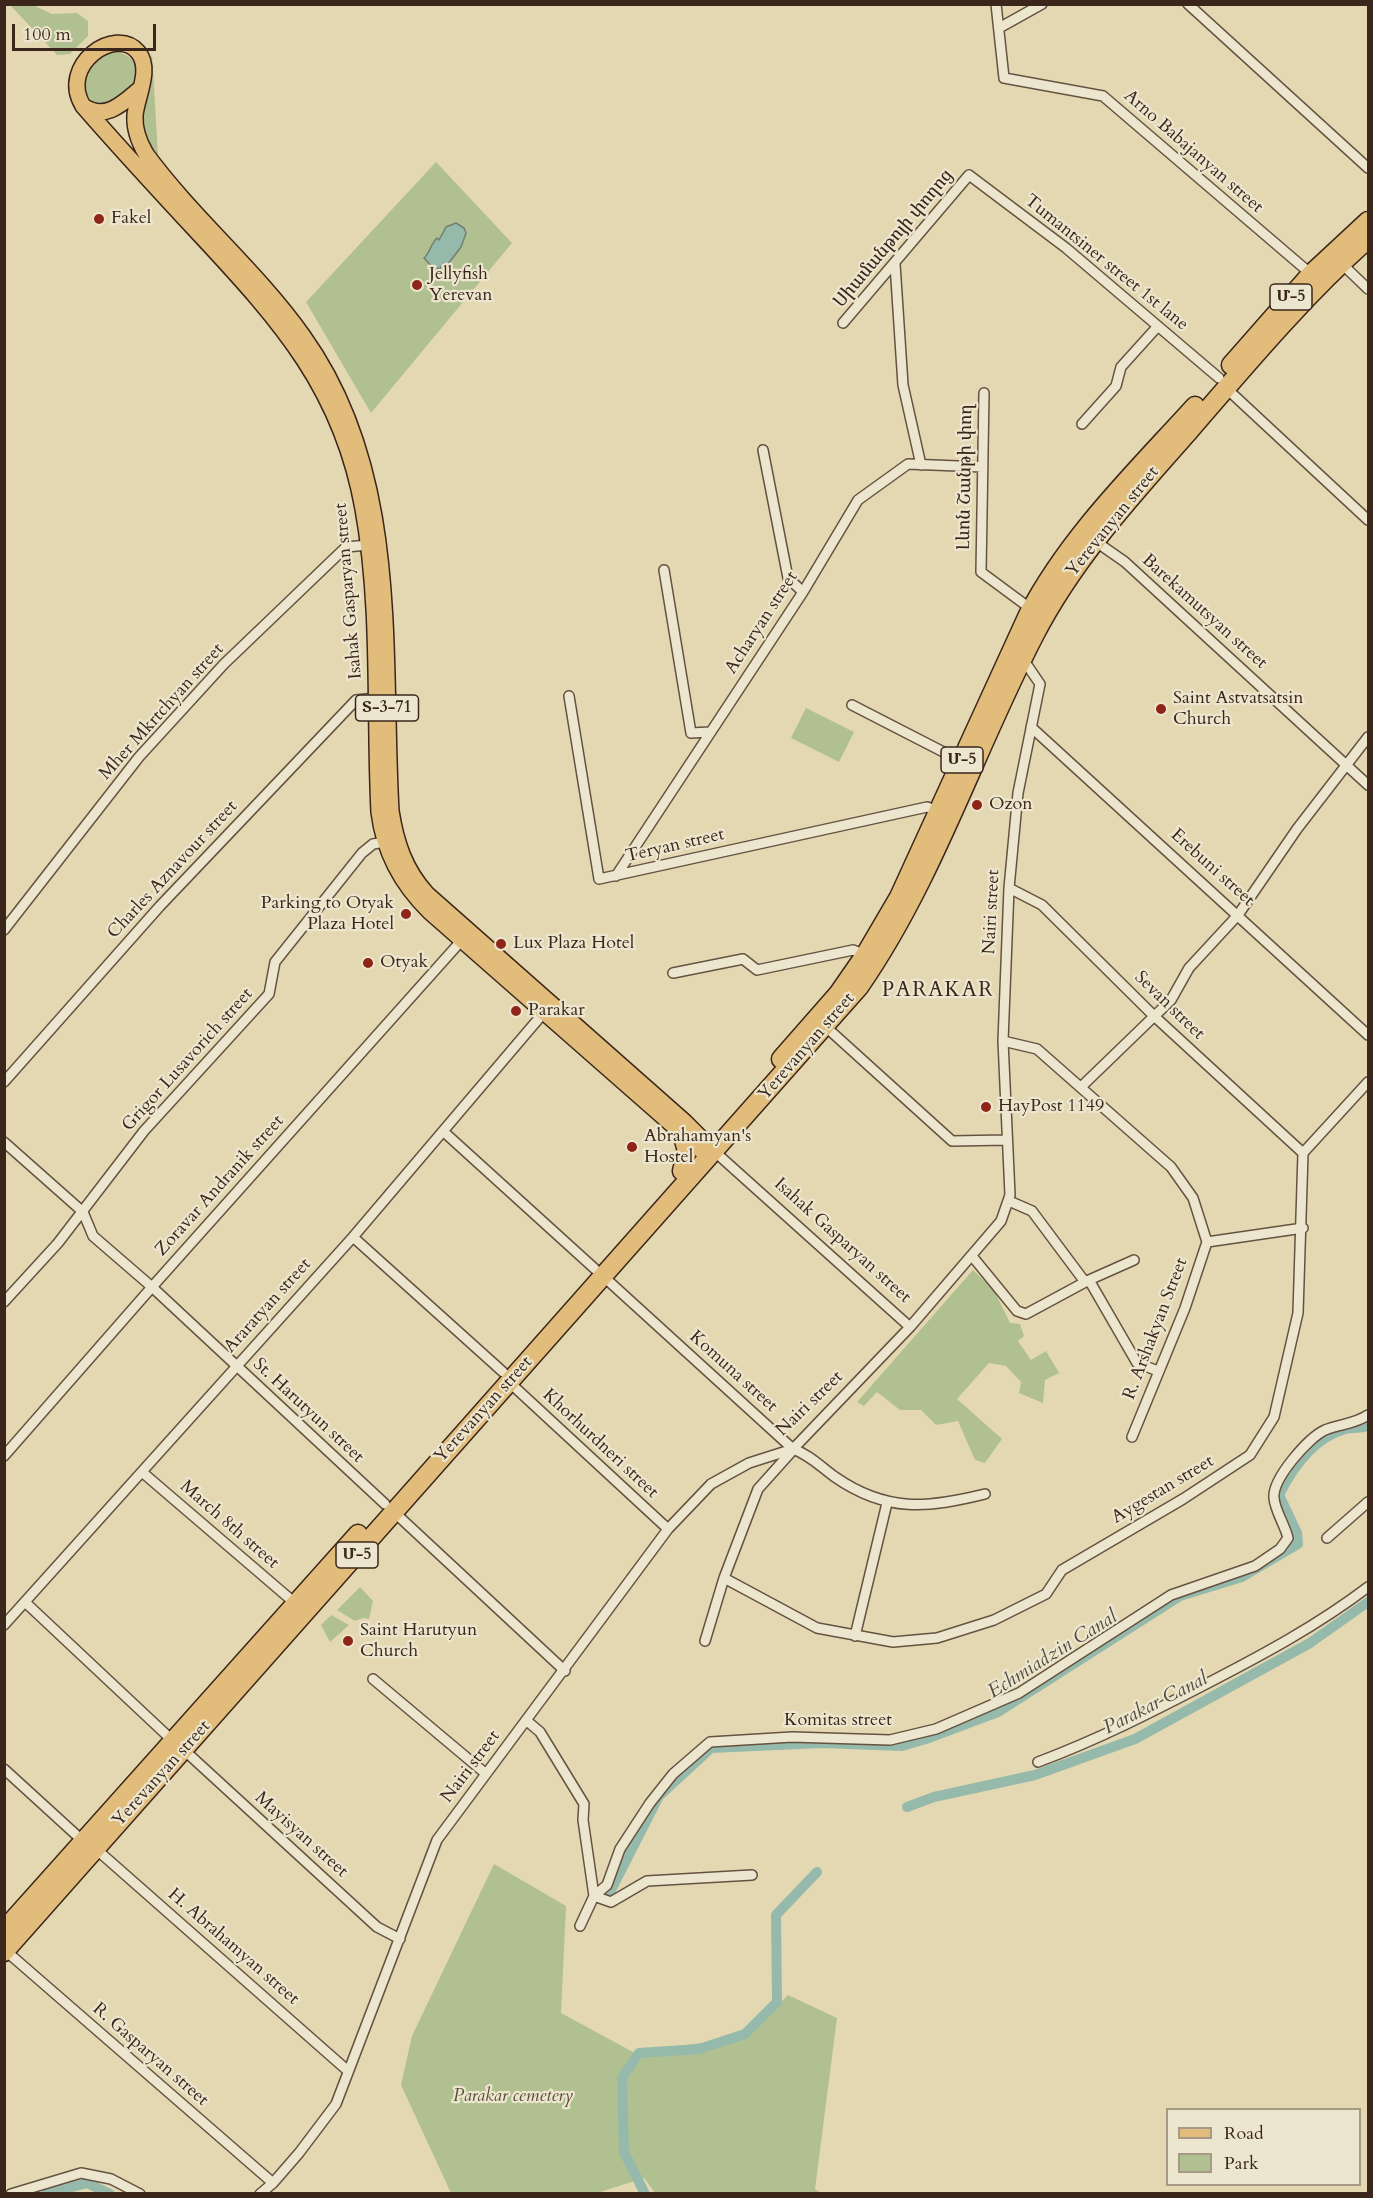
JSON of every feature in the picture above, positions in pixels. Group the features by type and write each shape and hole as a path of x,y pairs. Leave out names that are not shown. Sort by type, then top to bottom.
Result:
{"highway":[{"name":"Yerevanyan street","path":"5,1952 90,1845 599,1273 826,1027 859,987 902,921 1023,659 1059,591 1094,541 1311,274 1368,221"},
{"name":"Yerevanyan street","path":"599,1273 682,1172 711,1152 838,994 865,956 899,897 1031,609 1076,541 1222,383 1341,263 1368,239"},
{"path":"682,1133 687,1151 682,1172"},
{"name":"Yerevanyan street","path":"178,1746 296,1604 389,1508"},
{"name":"Yerevanyan street","path":"4,1930 90,1845"}],"main road":[{"name":"Isahak Gasparyan street","path":"711,1152 548,1008 462,940 410,891 394,866 385,842 379,802 368,545 360,491 344,437 322,386 303,354 251,290 83,106 76,90 79,69 95,53 111,44 129,45 139,53 144,66 135,123 146,154 303,336 338,395 357,441 368,480 379,541 391,812 396,838 405,863 427,894 548,1008 682,1133 711,1152"},
{"path":"83,106 98,112 108,111 117,107 141,88"}],"street":[{"path":"996,4 999,28 1042,4"},
{"path":"1188,4 1368,168"},
{"name":"Arno Babajanyan street","path":"999,28 1004,78 1103,96 1311,274"},
{"name":"Սիամանթոյի փողոց","path":"843,323 969,176"},
{"name":"Tumantsiner street 1st lane","path":"969,176 1066,248 1158,326 1368,520"},
{"path":"1341,263 1368,290"},
{"path":"895,264 903,385 921,465"},
{"path":"1082,424 1116,386 1121,367 1158,326"},
{"name":"Լևոն Շանթի փող","path":"984,393 981,572 1031,609"},
{"path":"763,450 788,578 803,592"},
{"name":"Acharyan street","path":"616,876 803,592 858,500 908,464 983,467"},
{"name":"Barekamutsyan street","path":"1094,541 1125,562 1368,785"},
{"name":"Mher Mkrtchyan street","path":"4,930 139,757 224,664 346,547 368,545"},
{"path":"664,570 691,733 710,732"},
{"name":"Nairi street","path":"260,2193 273,2183 336,2104 437,1840 485,1773 565,1671 668,1529 711,1484 749,1463 793,1449 910,1327 1001,1221 1009,1202 1003,1041 1009,888 1018,793 1040,681 1023,659"},
{"name":"Teryan street","path":"569,696 599,879 927,807 938,810"},
{"name":"Charles Aznavour street","path":"4,1082 160,906 356,700 376,698"},
{"path":"852,705 961,761"},
{"name":"Erebuni street","path":"1031,727 1368,1035"},
{"path":"1081,1087 1171,1000 1189,968 1238,915 1297,829 1368,737"},
{"name":"Grigor Lusavorich street","path":"4,1302 82,1212 144,1131 269,994 275,962 355,862 373,844 385,842"},
{"name":"Sevan street","path":"1009,888 1042,905 1154,1016 1303,1153"},
{"name":"Zoravar Andranik street","path":"4,1456 462,940"},
{"path":"672,974 743,960 757,970 853,950 865,956"},
{"name":"Araratyan street","path":"4,1625 353,1237 548,1008"},
{"path":"826,1027 952,1141 1006,1140"},
{"name":"R. Arshakyan Street","path":"1003,1041 1037,1049 1171,1167 1193,1198 1207,1242 1185,1308 1132,1437"},
{"path":"1303,1153 1368,1082"},
{"name":"Komuna street","path":"444,1132 793,1449 805,1453 836,1478 886,1503 938,1506 985,1494"},
{"name":"St. Harutyun street","path":"4,1142 82,1212 93,1236 152,1287 565,1671"},
{"name":"Isahak Gasparyan street","path":"711,1152 910,1327"},
{"name":"Aygestan street","path":"724,1578 817,1628 893,1642 937,1638 994,1620 1046,1594 1062,1570 1183,1500 1250,1455 1264,1437 1274,1417 1298,1313 1303,1228 1303,1153"},
{"path":"1009,1202 1032,1211 1087,1281 1137,1364 1158,1371"},
{"path":"1207,1242 1303,1228"},
{"name":"Khorhurdneri street","path":"353,1237 668,1529"},
{"path":"972,1256 1017,1311 1026,1314 1087,1281 1134,1260"},
{"name":"Komitas street","path":"580,1926 594,1896 607,1885 620,1848 650,1803 673,1774 710,1742 792,1737 890,1740 936,1729 979,1713 1019,1693 1171,1595 1255,1566 1280,1549 1288,1538 1274,1502 1273,1488 1288,1464 1322,1431 1358,1422 1368,1415"},
{"path":"705,1641 724,1578 758,1490 793,1449"},
{"name":"March 8th street","path":"142,1472 296,1604"},
{"path":"1327,1538 1368,1502"},
{"path":"855,1636 886,1503"},
{"path":"1038,1762 1086,1744 1284,1643 1334,1613 1368,1587"},
{"name":"Mayisyan street","path":"26,1603 178,1746 377,1927 400,1940"},
{"path":"373,1679 485,1773"},
{"path":"527,1722 540,1732 584,1804 583,1820 594,1896 611,1902 647,1881 752,1875"},
{"name":"H. Abrahamyan street","path":"4,1768 348,2071"},
{"name":"R. Gasparyan street","path":"5,1952 273,2183"},
{"path":"11,2193 81,2173 111,2179 140,2193"}],"green space":[{"path":"10,5 33,5 52,14 77,13 88,21 88,36 70,54 57,55"},
{"path":"116,52 131,59 137,67 137,77 129,89 112,103 95,103 85,94 85,72 105,54"},
{"path":"152,53 158,155 150,145 142,126"},
{"path":"436,162 512,243 371,413 306,302"},
{"path":"806,708 854,732 839,762 791,738"},
{"path":"973,1270 994,1290 1010,1323 1020,1324 1024,1336 1018,1341 1031,1360 1046,1351 1059,1373 1045,1380 1043,1403 1019,1393 1021,1382 1006,1366 989,1363 957,1399 1002,1439 985,1463 975,1460 958,1421 936,1425 921,1410 900,1410 877,1392 864,1406 857,1402"},
{"path":"360,1587 373,1601 369,1619 363,1618 355,1621 337,1610"},
{"path":"331,1615 349,1625 330,1642 321,1625"},
{"name":"Parakar cemetery","path":"494,1864 566,1906 561,2013 633,2052 748,2037 788,1995 837,2018 815,2189 821,2193 655,2193 644,2178 597,2193 451,2193 401,2085 412,2036"}],"shaded area":[{"path":"456,223 464,228 466,233 461,247 448,264 444,263 440,268 434,269 424,258 437,238 439,240 446,227"}],"waterway":[{"name":"Echmiadzin Canal","path":"610,1892 659,1796 711,1748 822,1743 902,1746 998,1712 1180,1596 1242,1577 1298,1544 1297,1533 1279,1495 1285,1484 1298,1464 1314,1446 1324,1439 1345,1429 1368,1426"},
{"name":"Parakar Canal","path":"907,1807 934,1797 1035,1775 1135,1739 1310,1643 1368,1602"},
{"name":"Parakar Canal","path":"645,2194 624,2152 622,2078 639,2053 699,2049 745,2034 777,2002 776,1915 817,1872"},
{"name":"Echmiadzin Canal","path":"46,2194 87,2183 110,2194"}],"place":[{"name":"Fakel","path":"99,219"},
{"name":"Jellyfish Yerevan","path":"417,285"},
{"name":"Saint Astvatsatsin Church","path":"1161,709"},
{"name":"Ozon","path":"977,805"},
{"name":"Parking to Otyak Plaza Hotel","path":"406,914"},
{"name":"Lux Plaza Hotel","path":"501,944"},
{"name":"Otyak","path":"368,963"},
{"name":"Parakar","path":"516,1011"},
{"name":"HayPost 1149","path":"986,1107"},
{"name":"Abrahamyan's Hostel","path":"632,1147"},
{"name":"Saint Harutyun Church","path":"348,1641"}],"district":[{"name":"PARAKAR","path":"938,991"}]}
